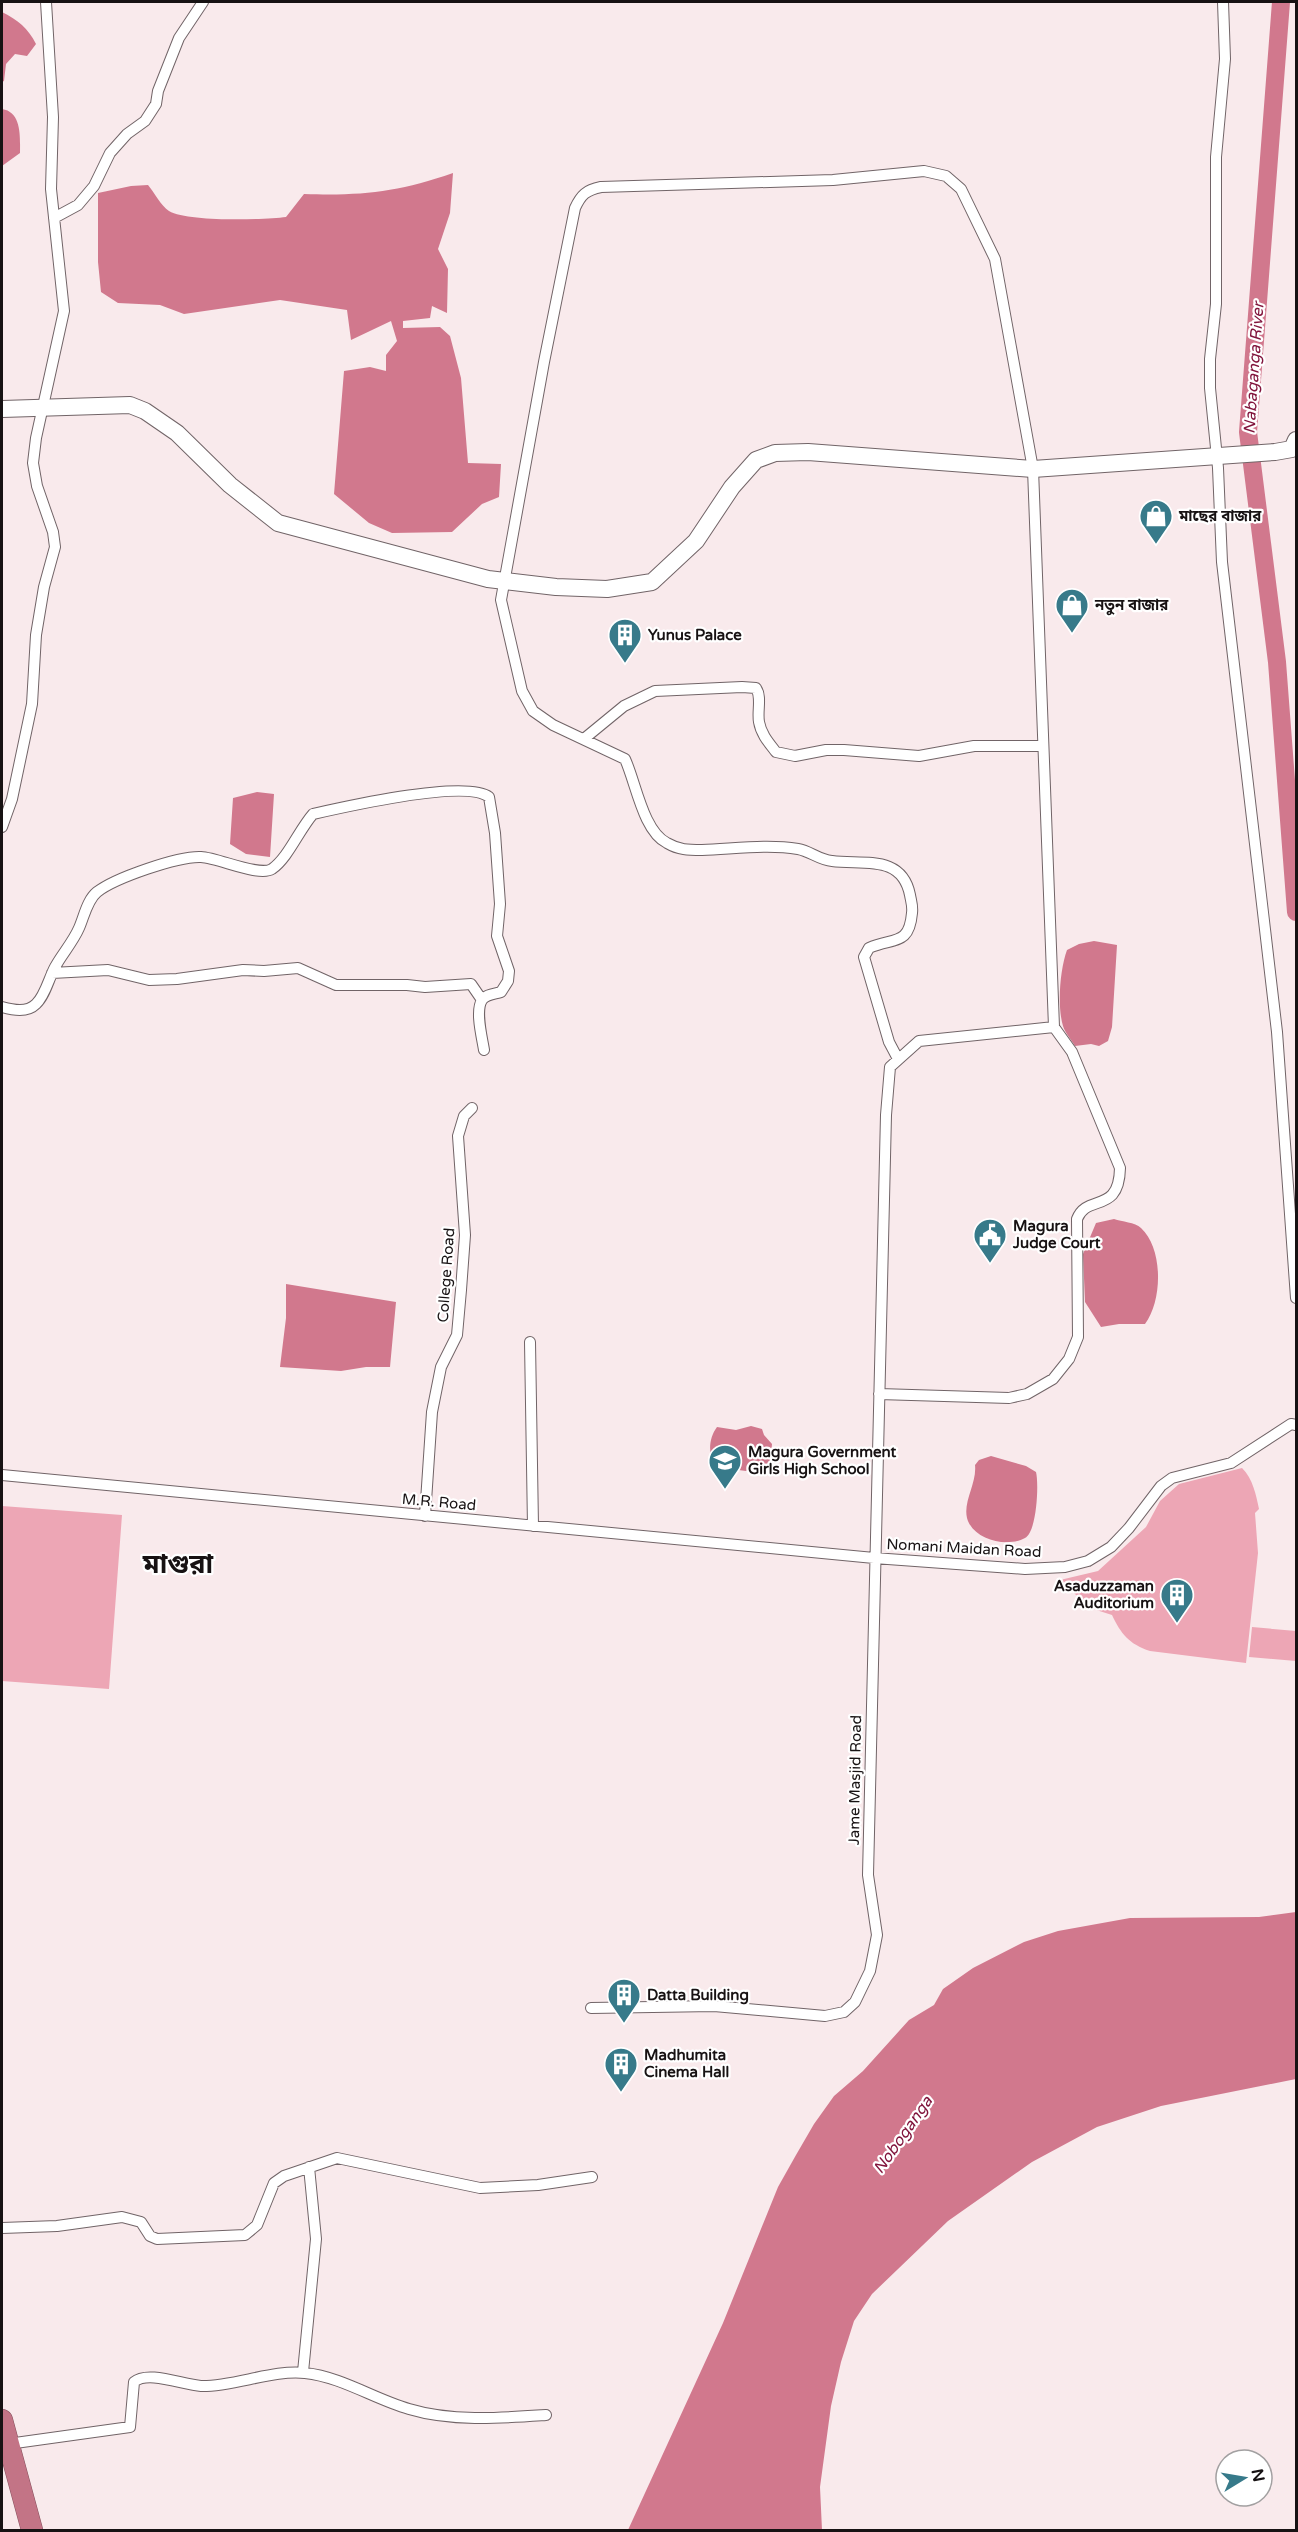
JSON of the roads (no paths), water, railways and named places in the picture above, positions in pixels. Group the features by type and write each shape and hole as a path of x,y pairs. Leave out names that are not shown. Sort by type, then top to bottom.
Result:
{"highway":[{"path":"2,2420 32,2530"}],"main road":[{"path":"2,409 130,405 146,411 177,433 230,485 278,523 488,579 556,587 607,589 652,582 696,541 732,487 756,460 776,453 808,452 1033,469 1275,452 1292,449 1296,440"}],"street":[{"path":"2,828 12,799 32,704 36,635 44,587 56,548 53,532 37,486 33,464 36,438 64,311 51,189 53,117 46,2"},
{"path":"54,218 78,205 94,186 110,153 127,134 145,122 156,104 158,91 180,38 203,2"},
{"path":"1223,2 1225,59 1216,157 1216,304 1210,359 1210,387 1223,455 1222,562 1277,1032 1296,1298"},
{"path":"879,1394 1018,1397 1040,1388 1053,1379 1069,1359 1078,1337 1077,1219 1085,1207 1105,1202 1114,1194 1120,1181 1120,1167 1072,1052 1054,1027 1033,469 995,259 961,189 946,176 924,171 833,180 589,189 580,196 575,208 501,600 522,691 533,711 553,725 626,759 646,818 663,842 681,850 772,847 800,849 825,860 847,863 871,862 891,866 908,882 913,908 911,928 904,937 869,948 864,957 889,1042 898,1059 919,1041 1054,1027"},
{"path":"585,738 624,706 656,691 742,687 756,688 759,693 759,724 763,736 776,752 795,756 826,750 919,756 974,746 1043,746"},
{"path":"2,1007 25,1010 36,1004 78,931 96,892 114,883 181,858 200,857 229,862 262,872 271,870 284,858 313,814 420,793 472,791 483,792 489,797 495,833 500,904 497,936 509,971 508,981 501,992 486,996 482,1000 480,1017 484,1050"},
{"path":"52,973 108,970 149,980 177,979 243,970 298,968 336,985 425,987 471,984 482,1000"},
{"name":"Jame Masjid Road","path":"591,2008 714,2006 830,2016 846,2011 857,1999 870,1971 877,1935 868,1875 886,1115 890,1066 898,1059"},
{"name":"College Road","path":"425,1516 432,1412 441,1367 457,1335 465,1235 458,1136 464,1116 472,1108"},
{"path":"530,1342 533,1526"},
{"name":"Nomani Maidan Road","path":"874,1558 1025,1569 1065,1567 1089,1561 1111,1547 1129,1528 1161,1486 1172,1478 1230,1463 1295,1422"},
{"name":"M.R. Road","path":"2,1475 874,1558"},
{"path":"2,2228 57,2226 122,2217 141,2222 150,2236 157,2239 245,2235 258,2225 274,2183 284,2176 337,2158 480,2188 538,2185 591,2177"},
{"path":"303,2372 316,2239 309,2167"},
{"path":"8,2444 130,2427 134,2382 149,2377 206,2386 303,2372 324,2376 410,2410 454,2416 505,2418 546,2415"}],"water":[{"path":"2,12 22,25 36,44 27,56 15,54 6,64 2,82"},
{"path":"2,109 9,111 16,120 20,133 20,153 2,166"},
{"path":"453,173 450,213 438,249 448,269 447,313 432,306 430,318 403,321 403,328 440,327 450,336 461,378 468,463 501,464 499,497 482,504 452,532 392,533 369,523 334,494 344,371 370,367 386,371 386,355 397,341 391,321 351,340 347,310 280,300 184,314 160,305 118,303 101,292 98,262 98,193 148,185 166,209 179,215 208,219 261,219 286,217 304,194 344,194 397,189"},
{"path":"257,792 274,794 270,857 246,854 230,844 233,798"},
{"path":"1094,941 1117,945 1112,1027 1108,1041 1099,1046 1091,1044 1075,1046 1065,1031 1061,1018 1060,988 1063,967 1067,950 1079,944"},
{"path":"1114,1219 1132,1223 1141,1228 1148,1237 1157,1261 1155,1302 1145,1324 1101,1327 1085,1302 1083,1254 1096,1223"},
{"path":"286,1284 396,1302 390,1367 366,1367 341,1371 280,1367 286,1318"},
{"path":"751,1426 762,1429 772,1444 770,1465 746,1471 716,1467 710,1447 717,1427 736,1430"},
{"path":"991,1456 1026,1466 1036,1472 1035,1517 1029,1534 1018,1541 1000,1542 983,1537 970,1526 967,1518 967,1505 975,1465 979,1460"},
{"name":"Noboganga","path":"1296,1912 1296,2079 1161,2106 1097,2127 1032,2162 948,2221 872,2294 854,2321 841,2362 831,2406 820,2487 822,2530 628,2530 723,2323 778,2187 814,2124 834,2096 863,2071 909,2020 934,2005 943,1989 973,1968 1024,1942 1058,1931 1130,1918 1259,1917"}],"waterway":[{"name":"Nabaganga River","path":"1281,2 1248,432 1277,662 1296,912"}],"place":[{"name":"মাছের বাজার","path":"1156,545"},
{"name":"নতুন বাজার","path":"1072,634"},
{"name":"Yunus Palace","path":"625,664"},
{"name":"Magura Judge Court","path":"990,1264"},
{"name":"Magura Government Girls High School","path":"725,1490"},
{"name":"Asaduzzaman Auditorium","path":"1177,1624"},
{"name":"Datta Building","path":"624,2024"},
{"name":"Madhumita Cinema Hall","path":"621,2093"}],"district":[{"name":"মাগুরা","path":"178,1564"}]}
